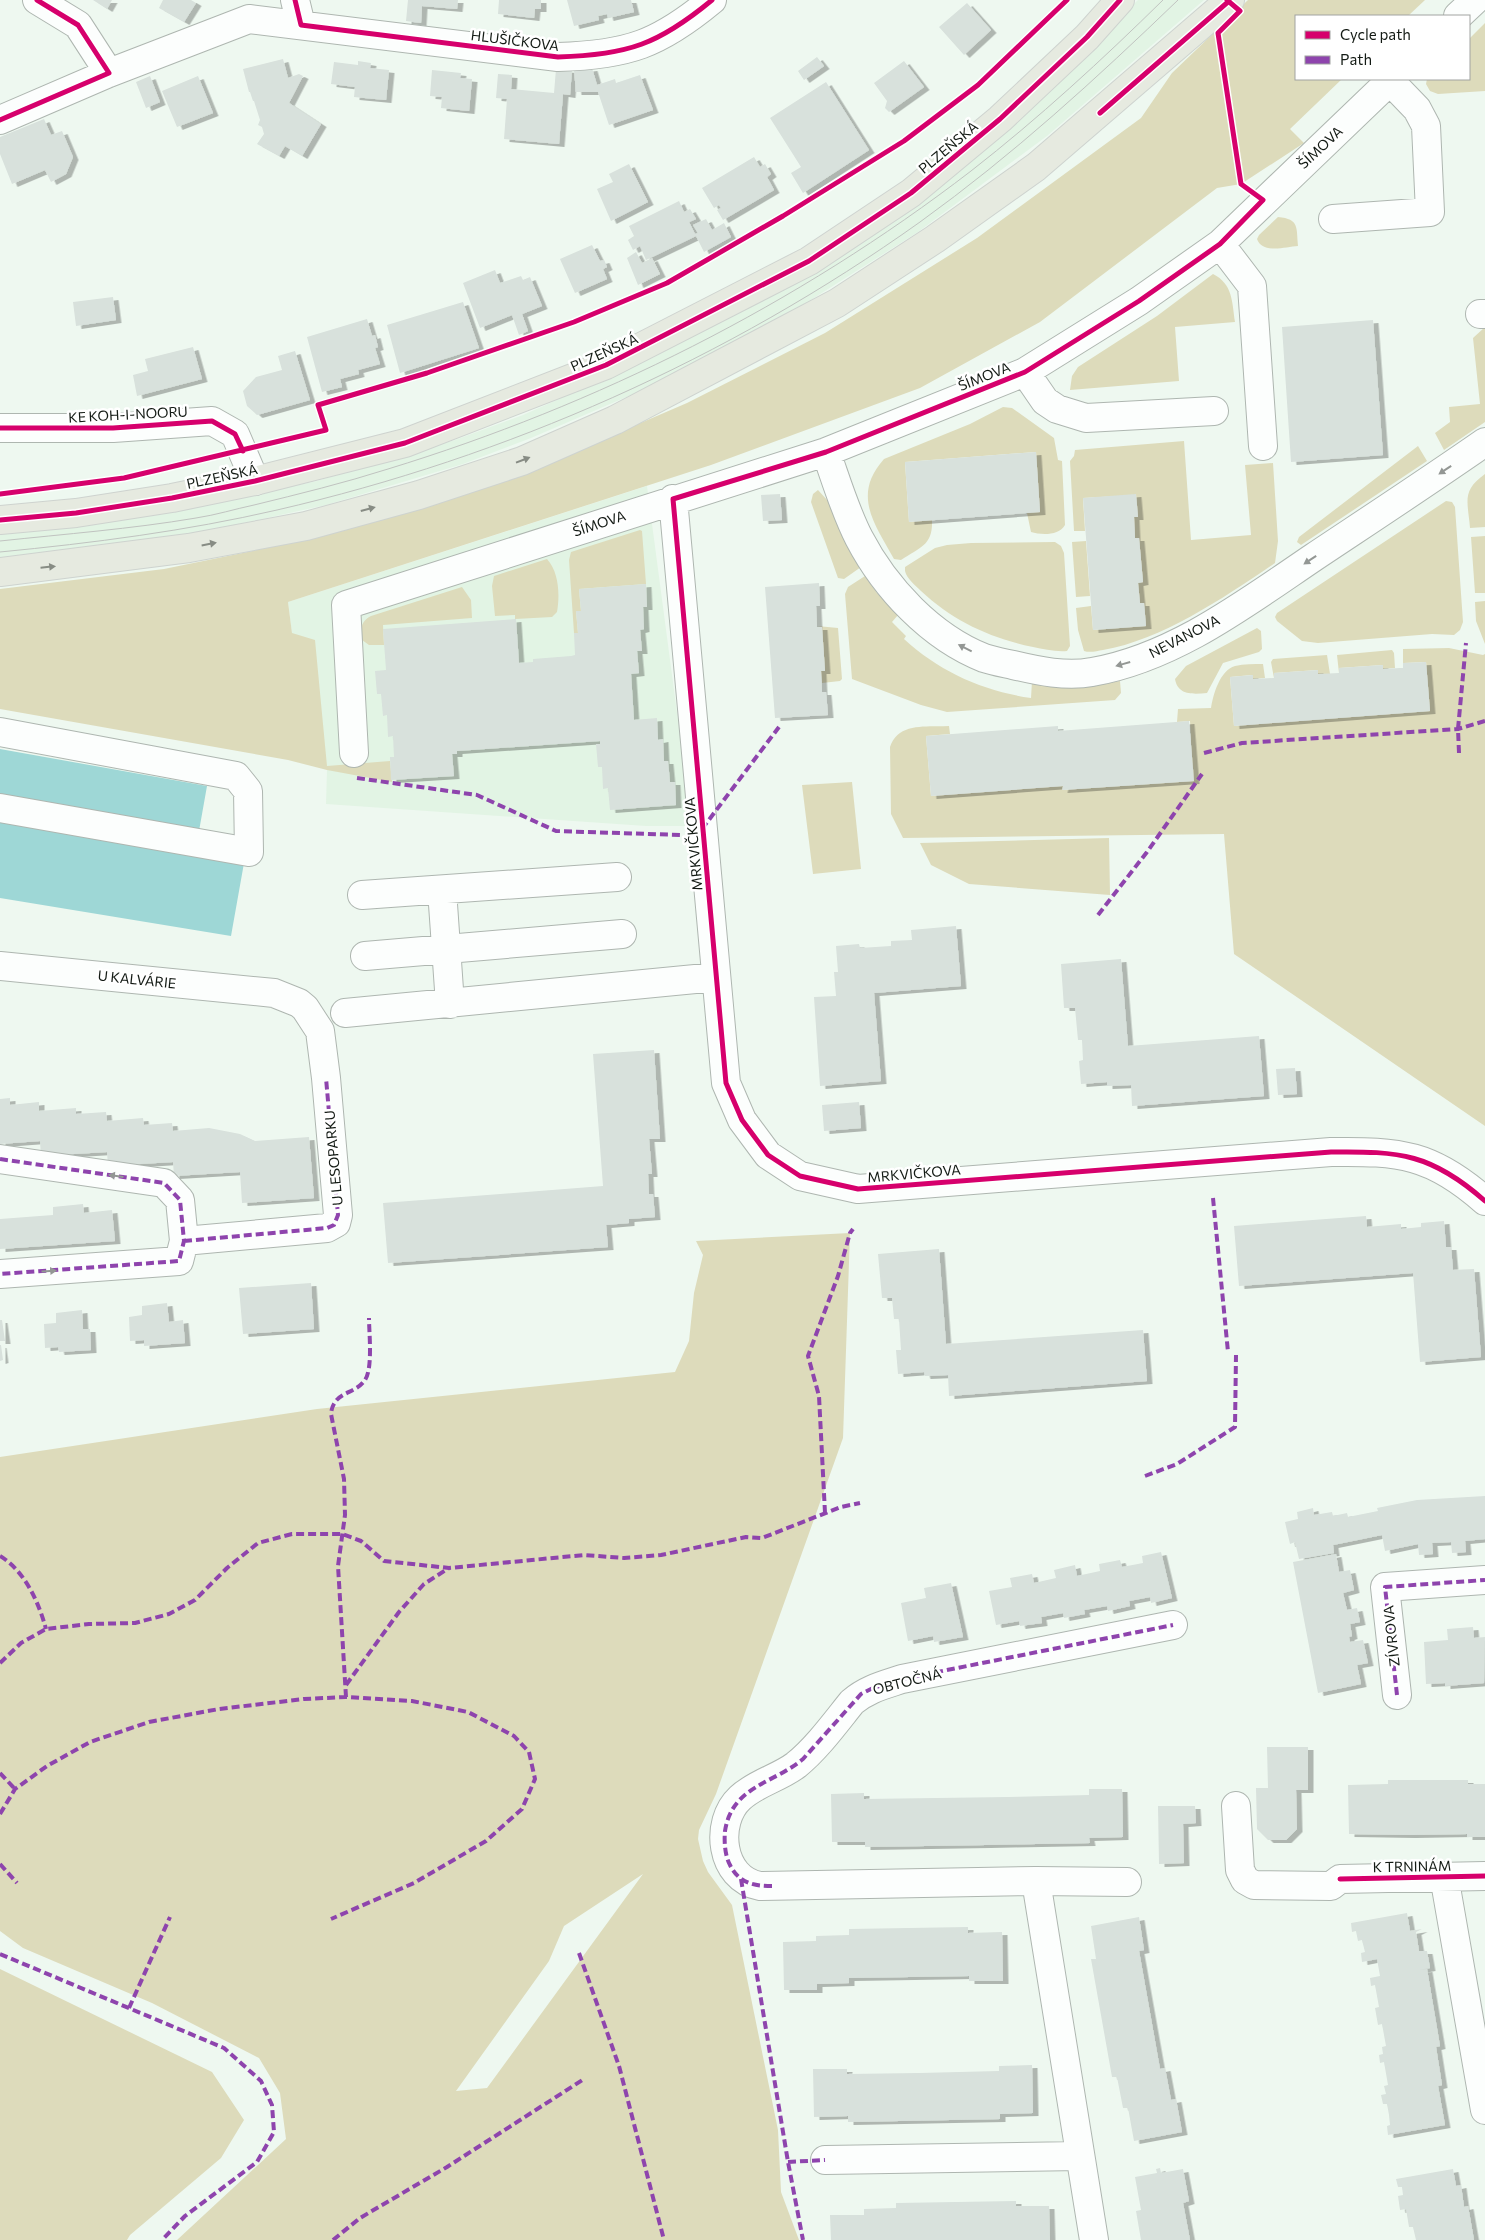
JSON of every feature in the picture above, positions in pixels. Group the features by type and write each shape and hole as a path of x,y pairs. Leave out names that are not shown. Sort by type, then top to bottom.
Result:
{"main road":[{"name":"PLZEŇSKÁ","path":"0,520 76,513 163,500 255,481 405,443 606,365 809,261 911,193 1000,119 1087,37 1120,0"},
{"path":"0,572 189,548 306,526 419,495 522,461 615,420 837,303 935,239 1036,167 1230,0"}],"street":[{"path":"38,0 78,25 109,73"},
{"name":"HLUŠIČKOVA","path":"298,13 558,57 595,56 632,48 665,35 712,0"},
{"path":"1459,15 1475,0"},
{"path":"0,120 109,73 249,19 298,13"},
{"path":"1333,219 1430,212 1426,126 1417,109 1391,80"},
{"name":"ŠÍMOVA","path":"354,753 346,605 826,452 1024,372 1139,301 1220,244 1391,80"},
{"path":"1220,244 1252,286 1263,446"},
{"path":"1024,372 1045,401 1057,409 1086,418 1214,411"},
{"name":"KE KOH-I-NOORU","path":"0,428 113,428 212,421 235,434 255,481"},
{"name":"NEVANOVA","path":"826,452 859,538 881,574 910,607 950,640 985,658 1022,668 1056,673 1090,673 1126,664 1161,651 1215,622 1485,442"},
{"name":"MRKVIČKOVA","path":"673,500 726,1082 742,1120 768,1155 800,1176 858,1189 1099,1169 1331,1152 1370,1151 1414,1158 1436,1166 1461,1180 1485,1201"},
{"path":"0,732 236,776 248,791 249,852 0,808"},
{"path":"362,895 617,877"},
{"path":"442,890 450,1004"},
{"path":"365,956 622,934"},
{"name":"U KALVÁRIE","path":"0,966 274,993"},
{"path":"344,1013 716,977"},
{"name":"U LESOPARKU","path":"184,1241 327,1228 334,1225 337,1220 328,1093 320,1031 305,1008 299,1003 274,993"},
{"path":"0,1159 164,1183 180,1200 184,1241 179,1261 0,1274"},
{"name":"ZÍVROVA","path":"1397,1695 1385,1587 1485,1580"},
{"name":"OBTOČNÁ","path":"1127,1882 1036,1881 772,1886 748,1884 734,1872 728,1862 725,1835 732,1809 740,1798 794,1766 861,1694 872,1688 902,1680 1174,1625"},
{"name":"K TRNINÁM","path":"1236,1806 1240,1870 1245,1880 1254,1885 1331,1886 1340,1879 1485,1876"},
{"path":"1444,1876 1485,2110"},
{"path":"1036,1881 1094,2240"},
{"path":"825,2160 1080,2156"}],"shaded area":[{"path":"1138,0 1204,0 1047,136 918,232 795,310 666,380 531,438 463,464 326,505 180,537 0,559 0,534 78,526 176,512 317,481 455,440 523,415 654,357 781,289 1060,77"},
{"path":"1248,0 1425,0 1409,15 1295,15 1295,80 1341,80 1290,129 1304,143 1241,184 1217,188 1040,322 920,388 711,465 288,602 292,633 315,640 327,766 390,761 392,782 327,770 288,760 0,709 0,589 164,569 320,537 501,483 687,403 825,333 977,238 1141,118 1172,73"},
{"path":"1485,23 1485,91 1438,94 1430,91 1426,84 1427,80 1470,80 1470,38"},
{"path":"1278,217 1293,222 1297,229 1298,246 1269,248 1260,244 1257,239 1259,235"},
{"path":"1213,274 1220,278 1228,288 1235,322 1175,327 1179,381 1070,390 1072,376 1078,367 1157,316"},
{"path":"1485,327 1485,422 1444,450 1435,433 1450,422 1449,407 1480,404 1473,338"},
{"path":"1003,407 1012,408 1054,438 1058,460 1062,461 1065,525 1054,533 1040,534 1031,532 1027,513 1040,512 1036,452 905,462 909,522 932,520 932,528 928,540 920,548 901,560 894,559 874,521 870,509 869,485 874,472 884,459 970,424"},
{"path":"1184,441 1191,540 1251,535 1245,465 1273,463 1278,541 1275,563 1214,603 1170,627 1125,645 1096,651 1084,651 1078,630 1076,608 1091,606 1093,630 1146,626 1144,603 1140,603 1138,583 1143,582 1139,538 1135,538 1134,517 1138,517 1136,495 1083,498 1085,531 1074,531 1070,461 1074,456 1075,450"},
{"path":"1418,446 1427,461 1301,545 1297,542 1299,537"},
{"path":"1485,474 1485,527 1470,528 1469,492 1477,480"},
{"path":"647,486 692,826 646,826 326,804 327,770 292,633 288,602"},
{"path":"818,490 828,501 861,567 844,579 838,578 811,502 813,494"},
{"path":"1446,501 1452,502 1455,507 1463,622 1460,630 1454,635 1432,634 1318,643 1302,641 1277,621 1275,617 1277,613"},
{"path":"640,530 642,531 646,584 579,589 581,611 576,611 578,633 574,633 569,560 571,552"},
{"path":"1485,536 1485,593 1475,593 1471,537"},
{"path":"1086,541 1090,596 1076,597 1072,542"},
{"path":"1055,542 1061,546 1064,553 1070,646 1067,651 1050,650 1017,643 973,627 933,602 912,582 905,571 905,567 935,548 947,545"},
{"path":"547,559 554,570 558,584 557,612 552,617 515,619 515,615 495,616 492,586 494,576"},
{"path":"865,576 877,593 898,615 892,622 906,636 904,639 932,661 963,678 1013,695 1031,698 1032,681 1098,685 1120,681 1121,693 1115,700 947,712 921,705 852,679 845,594 848,587"},
{"path":"462,587 471,600 472,618 383,625 384,645 369,645 362,640 362,626 371,616"},
{"path":"1485,601 1485,644 1476,621 1475,602"},
{"path":"817,626 838,628 842,679 840,681 822,683 821,671 825,671 822,627"},
{"path":"1257,628 1261,631 1262,649 1259,652 1223,663 1207,693 1187,693 1179,688 1175,679 1186,666"},
{"path":"1449,648 1485,654 1485,1126 1234,954 1224,834 903,838 891,814 890,747 894,739 906,730 923,726 949,726 950,734 926,736 931,796 1063,786 1063,790 1193,781 1190,721 1177,722 1178,709 1211,708 1218,684 1225,672 1230,668 1242,665 1263,664 1265,678 1253,679 1252,675 1230,677 1234,726 1430,711 1426,662 1404,663 1403,668 1403,649"},
{"path":"1392,650 1395,668 1383,669 1383,665 1339,668 1339,673 1337,655"},
{"path":"1327,655 1330,674 1318,674 1318,670 1274,673 1274,678 1271,662 1273,659"},
{"path":"852,782 861,869 813,874 802,785"},
{"path":"1109,838 1110,895 969,884 931,865 920,843"},
{"path":"850,1233 843,1438 716,1794 699,1830 698,1839 703,1861 708,1872 732,1905 778,2130 781,2192 799,2240 177,2240 286,2139 280,2093 259,2058 152,2003 23,1948 0,1931 0,1457 317,1409 675,1372 689,1341 694,1293 703,1255 696,1241","holes":["643,1874 487,2088 456,2091 549,1961 564,1926"]},
{"path":"0,1969 212,2072 244,2120 221,2158 130,2235 127,2240 0,2240"}],"water":[{"path":"0,749 207,786 199,831 0,796"},
{"path":"0,821 244,863 231,936 0,898"}],"building":[{"path":"93,0 112,0 107,9"},
{"path":"163,0 191,0 196,3 184,22 159,8"},
{"path":"408,0 458,0 457,9 422,6 421,23 406,21"},
{"path":"499,0 541,0 541,9 535,9 534,18 498,14"},
{"path":"567,0 631,0 634,12 608,18 607,14 598,16 599,20 574,26"},
{"path":"967,3 991,30 964,55 939,27"},
{"path":"817,57 824,66 804,80 798,71"},
{"path":"283,59 288,78 299,74 303,76 289,103 321,124 302,156 285,146 279,156 257,144 264,134 262,127 258,125 260,120 249,92 243,69"},
{"path":"358,61 371,63 370,68 389,70 386,100 354,97 355,87 331,84 334,62 358,65"},
{"path":"904,61 924,87 889,112 885,108 887,101 874,83"},
{"path":"592,68 597,85 615,79 616,83 640,75 653,110 609,125 598,92 576,92 574,70"},
{"path":"556,69 572,70 570,95 563,94 559,144 504,139 507,99 496,98 498,74 512,75 511,89 554,93"},
{"path":"432,70 461,73 460,78 472,79 469,111 441,108 442,97 430,96"},
{"path":"150,76 160,102 146,108 136,82"},
{"path":"198,76 213,113 177,127 162,91"},
{"path":"826,82 869,150 803,193 791,173 801,167 770,118"},
{"path":"44,119 51,135 62,131 73,157 66,174 51,182 45,170 12,184 0,154 0,137"},
{"path":"754,157 760,167 765,164 771,174 767,177 774,190 723,220 717,210 721,208 719,205 714,208 702,188"},
{"path":"629,164 648,202 611,221 597,189 613,182 609,174"},
{"path":"679,201 684,212 690,209 696,219 689,222 695,234 698,233 693,225 706,219 712,230 724,223 731,237 704,252 696,236 646,260 640,246 633,250 628,240 634,236 629,226"},
{"path":"592,245 600,261 604,260 607,267 603,269 607,279 575,293 560,259"},
{"path":"636,252 642,263 652,258 660,274 638,285 627,258"},
{"path":"495,270 500,283 521,276 523,280 530,277 542,306 522,314 528,331 519,335 512,315 480,328 463,283"},
{"path":"113,297 116,320 76,326 73,302"},
{"path":"463,302 479,348 400,373 387,325"},
{"path":"367,319 372,336 375,335 378,347 375,348 380,364 358,370 359,374 340,379 342,387 322,392 307,337"},
{"path":"1373,320 1383,455 1291,462 1282,327"},
{"path":"193,347 202,379 137,396 133,375 148,371 145,359"},
{"path":"295,351 310,400 257,415 247,406 243,391 256,377 282,370 278,356"},
{"path":"1036,452 1040,512 909,522 905,462"},
{"path":"780,494 782,520 763,521 761,495"},
{"path":"1136,494 1138,517 1134,517 1135,538 1139,538 1143,582 1138,583 1140,603 1144,603 1146,626 1093,630 1083,498"},
{"path":"819,583 820,606 816,606 817,627 822,627 825,671 821,671 822,692 826,692 828,715 775,718 765,587"},
{"path":"646,584 647,607 643,607 644,629 640,630 642,651 637,651 639,673 631,674 634,720 657,718 658,740 663,739 664,761 668,761 670,782 675,782 676,805 610,810 608,788 603,789 602,767 598,767 596,744 600,744 600,741 457,751 457,754 452,754 454,776 391,780 390,757 394,757 393,736 388,737 387,715 383,716 381,694 377,694 375,671 386,670 383,629 516,619 519,663 533,662 533,659 571,656 575,655 574,633 578,633 576,611 581,611 579,589"},
{"path":"1426,662 1430,711 1234,726 1230,677 1253,675 1253,679 1274,678 1274,673 1318,670 1318,674 1339,673 1339,668 1383,665 1383,669 1403,668 1403,663"},
{"path":"1189,721 1194,781 1062,790 1063,786 931,796 926,736 1058,726 1058,731"},
{"path":"956,926 961,986 874,993 881,1081 820,1086 814,997 836,996 834,972 838,972 836,946 859,944 860,948 891,946 891,941 912,940 911,930"},
{"path":"1121,959 1128,1046 1259,1036 1264,1096 1132,1106 1131,1085 1107,1086 1107,1082 1081,1084 1079,1061 1083,1060 1082,1040 1078,1040 1075,1008 1064,1008 1061,964"},
{"path":"654,1050 660,1139 649,1139 652,1174 648,1174 649,1194 653,1194 655,1217 629,1219 629,1223 606,1225 608,1247 388,1263 383,1203 603,1186 593,1054"},
{"path":"1295,1068 1297,1094 1278,1095 1276,1069"},
{"path":"10,1098 10,1105 39,1102 39,1111 76,1108 76,1114 106,1112 107,1121 143,1118 144,1125 172,1123 173,1131 209,1128 240,1134 255,1141 309,1137 314,1198 242,1203 240,1172 174,1176 173,1162 108,1166 107,1152 41,1156 40,1141 0,1144 0,1099"},
{"path":"859,1102 861,1128 824,1131 822,1105"},
{"path":"83,1204 84,1213 112,1210 115,1241 0,1249 0,1219 53,1215 53,1207"},
{"path":"1366,1216 1367,1227 1401,1224 1401,1229 1421,1227 1421,1223 1444,1221 1446,1247 1451,1247 1453,1270 1474,1269 1481,1357 1420,1362 1413,1273 1239,1286 1234,1226"},
{"path":"939,1249 946,1344 1143,1330 1147,1381 949,1396 948,1375 925,1376 924,1372 898,1374 896,1350 901,1350 899,1319 894,1319 892,1298 882,1298 878,1254"},
{"path":"311,1283 314,1329 243,1334 239,1288"},
{"path":"167,1303 169,1322 183,1320 185,1343 144,1346 144,1340 130,1341 129,1317 142,1315 142,1306"},
{"path":"82,1310 83,1329 90,1329 91,1350 59,1352 58,1347 45,1348 44,1324 56,1323 56,1313"},
{"path":"0,1320 2,1320 5,1341 0,1341"},
{"path":"0,1345 3,1360 0,1361"},
{"path":"1485,1496 1485,1539 1465,1541 1466,1552 1452,1553 1451,1542 1432,1543 1433,1554 1419,1555 1418,1544 1385,1551 1382,1535 1333,1545 1334,1553 1299,1559 1295,1542 1290,1544 1285,1522 1298,1519 1297,1512 1313,1508 1314,1515 1332,1512 1333,1516 1347,1513 1348,1517 1378,1511 1377,1508 1417,1500"},
{"path":"1161,1552 1172,1598 1151,1603 1150,1597 1129,1601 1130,1606 1108,1611 1107,1606 1084,1610 1085,1614 1064,1618 1063,1613 1041,1617 1042,1623 1020,1626 1019,1621 996,1625 989,1591 1012,1587 1010,1578 1032,1574 1034,1583 1056,1578 1054,1570 1075,1565 1077,1576 1100,1571 1099,1564 1120,1560 1122,1567 1143,1563 1142,1556"},
{"path":"1336,1554 1339,1572 1350,1570 1354,1590 1343,1593 1347,1610 1357,1608 1360,1622 1350,1624 1352,1636 1349,1637 1350,1642 1363,1640 1368,1663 1357,1665 1361,1684 1318,1693 1293,1562"},
{"path":"951,1583 963,1637 934,1642 933,1636 908,1641 901,1603 926,1598 924,1588"},
{"path":"1473,1627 1474,1638 1485,1637 1484,1683 1445,1686 1445,1683 1426,1684 1424,1642 1448,1640 1447,1629"},
{"path":"1267,1747 1308,1747 1308,1790 1296,1790 1297,1829 1286,1840 1268,1840 1257,1829 1256,1788 1268,1788"},
{"path":"1388,1780 1468,1780 1468,1784 1485,1784 1485,1837 1467,1837 1467,1834 1349,1834 1348,1785 1388,1784"},
{"path":"1089,1789 1122,1789 1123,1837 1089,1838 1090,1843 985,1845 865,1847 865,1842 832,1842 831,1794 864,1793 864,1799 1008,1797 1089,1795"},
{"path":"1158,1806 1195,1806 1196,1823 1183,1824 1184,1863 1159,1864"},
{"path":"1407,1913 1410,1931 1422,1929 1416,1932 1419,1951 1427,1951 1430,1968 1419,1970 1427,1969 1440,2046 1436,2047 1442,2085 1438,2086 1445,2125 1388,2135 1389,2115 1387,2104 1383,2104 1381,2095 1386,2094 1384,2086 1388,2085 1384,2062 1380,2063 1379,2055 1383,2054 1382,2047 1386,2046 1382,2024 1378,2025 1375,2008 1379,2007 1375,1985 1371,1986 1370,1978 1380,1976 1377,1959 1362,1962 1361,1953 1365,1952 1362,1940 1358,1941 1356,1931 1352,1932 1351,1923"},
{"path":"1139,1917 1144,1950 1139,1951 1160,2069 1165,2068 1171,2100 1176,2099 1182,2132 1134,2141 1128,2108 1123,2108 1117,2077 1112,2077 1091,1959 1096,1959 1091,1926"},
{"path":"968,1927 968,1933 1002,1932 1003,1981 969,1981 969,1976 849,1978 849,1983 817,1984 817,1990 784,1990 783,1942 816,1941 816,1936 849,1935 849,1929"},
{"path":"1032,2065 1033,2113 1000,2114 1000,2119 848,2122 848,2116 814,2117 813,2069 847,2069 847,2074 919,2073 999,2071 999,2066"},
{"path":"1160,2168 1161,2173 1183,2169 1189,2201 1183,2203 1190,2240 1141,2240 1136,2211 1141,2210 1135,2177 1157,2173 1156,2169"},
{"path":"1453,2169 1456,2186 1461,2185 1464,2207 1468,2206 1474,2240 1416,2240 1413,2227 1409,2227 1406,2209 1400,2210 1398,2196 1403,2195 1402,2187 1398,2187 1396,2179"},
{"path":"1016,2201 1016,2206 1049,2206 1050,2240 831,2240 830,2215 864,2215 864,2209 896,2208 896,2203"}],"tram line":[{"path":"0,541 172,522 218,514 305,492 371,474 466,443 543,414 618,382 693,346 765,307 836,265 905,220 971,171 1046,109 1163,0"},
{"path":"0,552 139,536 277,510 363,488 448,462 531,432 613,398 693,359 771,317 847,272 920,222 988,170 1053,116 1178,0"}],"marked path":[{"path":"1459,753 1458,729 1466,643"},
{"path":"1204,753 1242,743 1458,729 1485,721"},
{"path":"702,829 779,727"},
{"path":"1098,915 1147,852 1202,774"},
{"path":"357,778 477,795 556,831 683,835"},
{"path":"184,1241 327,1228 334,1225 338,1215 326,1078"},
{"path":"0,1159 164,1183 180,1200 184,1241 179,1261 0,1274"},
{"path":"1213,1198 1228,1352"},
{"path":"825,1513 819,1396 808,1356 838,1276 850,1233 853,1229"},
{"path":"346,1697 338,1566 345,1515 344,1479 331,1414 336,1401 361,1385 367,1375 370,1359 369,1318"},
{"path":"1145,1476 1177,1464 1235,1427 1236,1355"},
{"path":"0,1663 21,1643 46,1629 89,1624 135,1623 169,1614 195,1600 227,1568 258,1543 292,1534 342,1534 361,1541 384,1561 449,1568 584,1555 624,1558 661,1555 746,1537 762,1538 841,1507 860,1503"},
{"path":"0,1556 17,1570 30,1588 46,1629"},
{"path":"346,1685 399,1612 424,1584 449,1568"},
{"path":"1397,1695 1385,1587 1485,1580"},
{"path":"772,1886 753,1884 742,1880 730,1865 725,1844 725,1831 729,1816 736,1804 745,1795 803,1759 861,1694 873,1688 902,1679 1173,1625"},
{"path":"0,1814 15,1789 47,1766 90,1742 149,1722 219,1709 304,1699 346,1697 412,1701 468,1712 514,1736 529,1752 535,1779 522,1809 486,1841 414,1883 331,1919"},
{"path":"0,1773 15,1789"},
{"path":"0,1864 17,1883"},
{"path":"741,1879 788,2162 803,2240"},
{"path":"129,2008 170,1917"},
{"path":"579,1953 619,2066 664,2240"},
{"path":"0,1954 224,2048 261,2081 272,2105 274,2132 257,2162 185,2216 162,2240"},
{"path":"333,2240 360,2218 447,2167 584,2079"},
{"path":"788,2162 825,2160"}],"cycle path":[{"path":"0,120 109,73 78,25 37,0"},
{"path":"295,0 301,25 558,57 583,56 624,50 641,44 675,27 712,0"},
{"path":"0,494 124,478 326,430 318,405 427,373 574,322 667,283 783,216 904,141 978,85 1067,0"},
{"path":"0,520 76,513 172,498 255,481 405,443 606,365 809,261 911,193 1000,119 1087,37 1120,0"},
{"path":"1227,0 1240,11 1218,33 1241,184 1263,200 1220,244 1139,301 1025,372 826,452 673,499 726,1083 742,1120 768,1155 800,1176 858,1189 1331,1152 1355,1152 1414,1158 1448,1173 1485,1201"},
{"path":"1100,113 1229,1"},
{"path":"0,428 113,428 212,421 235,434 243,451"},
{"path":"1340,1879 1485,1876"}]}
